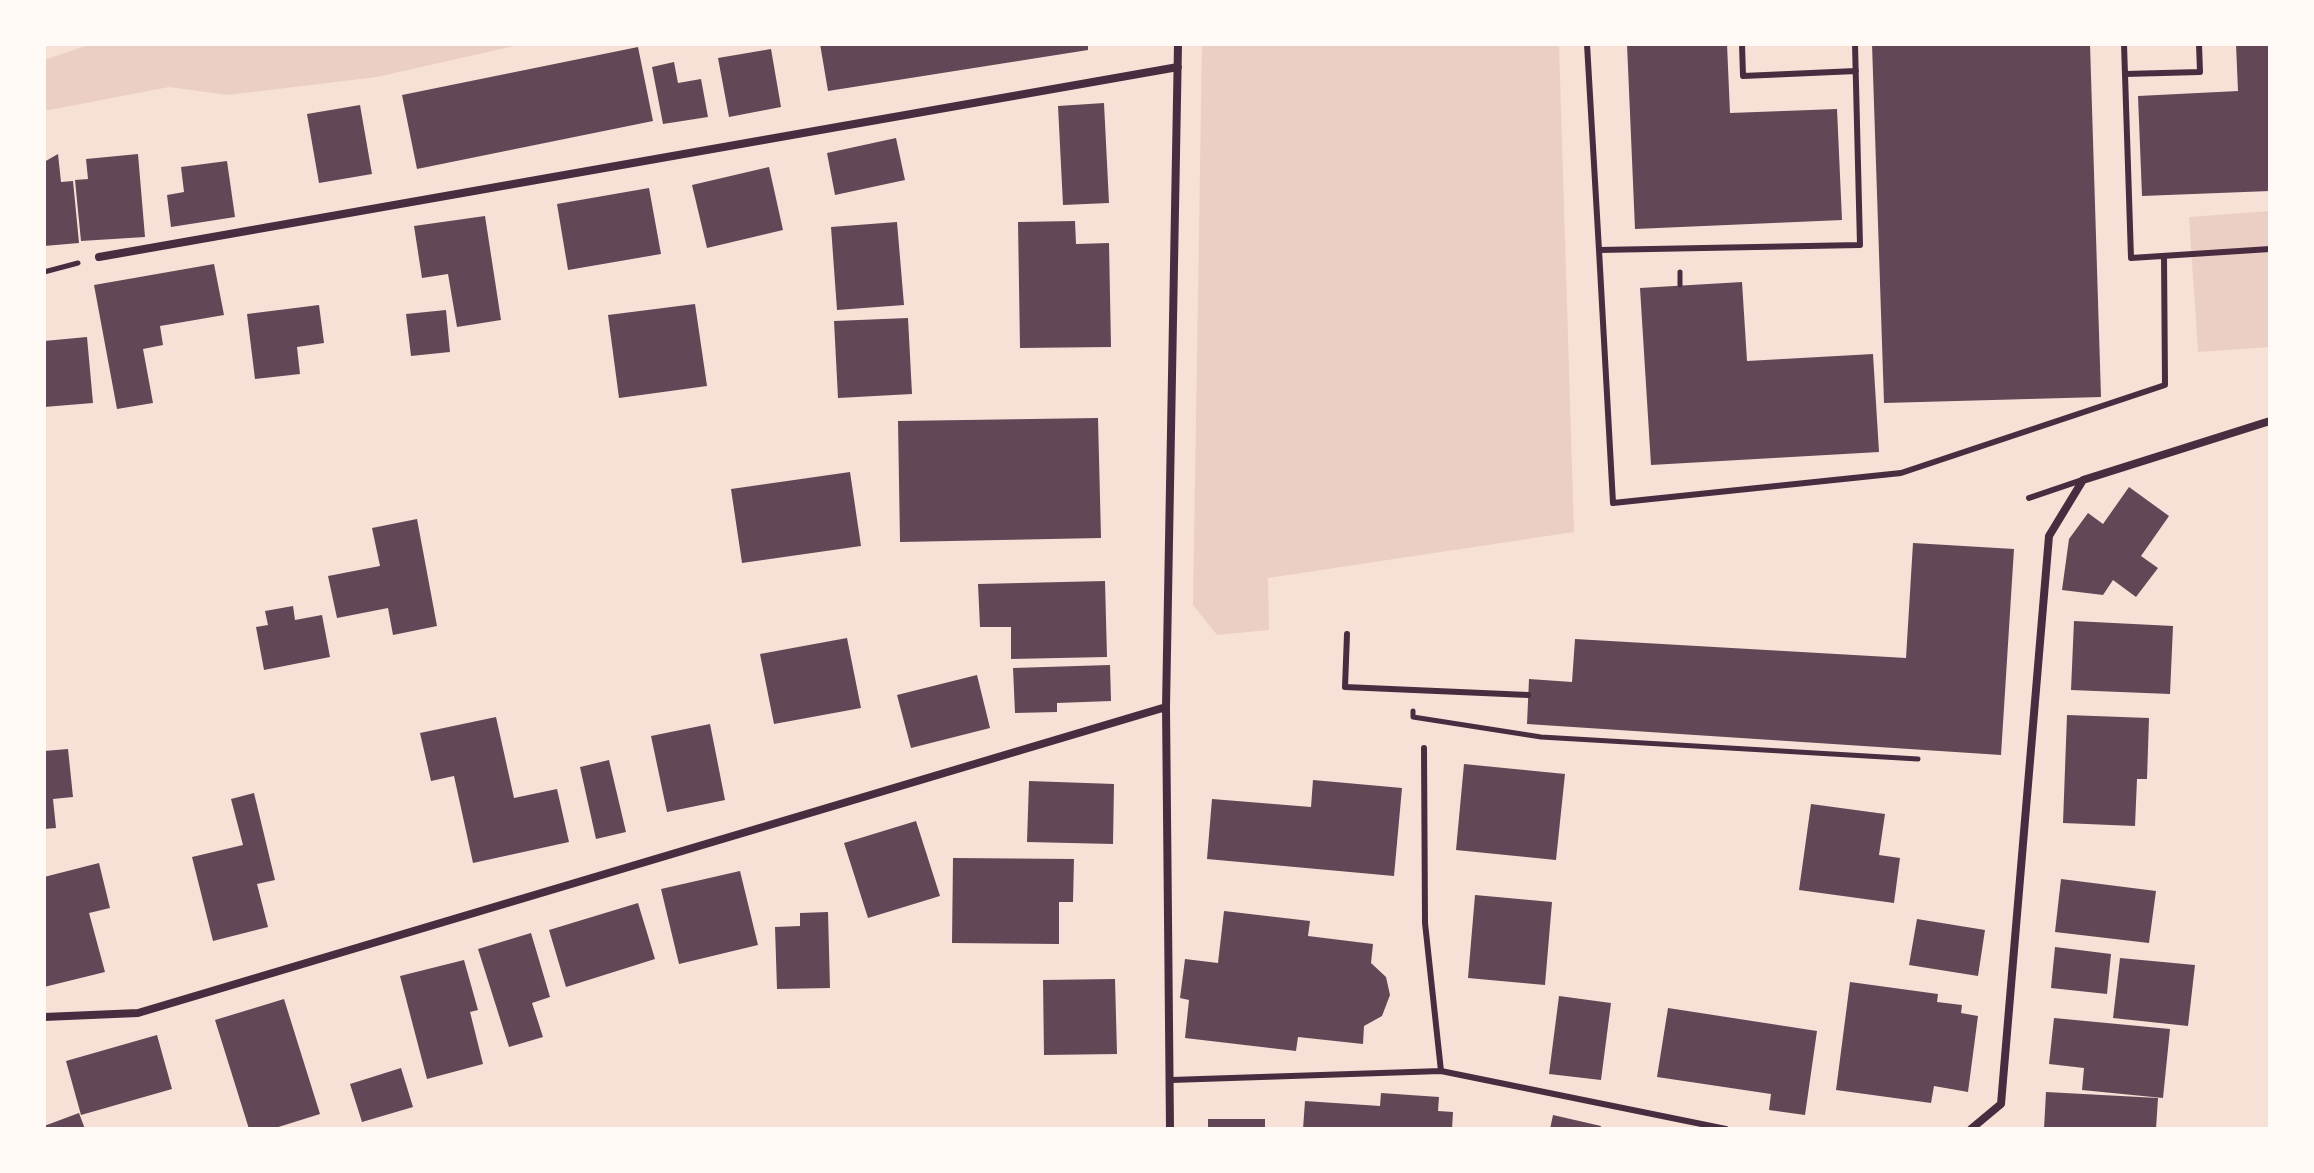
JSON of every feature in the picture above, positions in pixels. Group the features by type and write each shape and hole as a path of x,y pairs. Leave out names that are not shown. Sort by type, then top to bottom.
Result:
{"street":[{"path":"1170,1129 1166,707 1178,44"},
{"path":"99,257 1178,67"},
{"path":"1971,1129 2001,1104 2049,536 2083,480 2270,421"},
{"path":"44,1017 138,1013 1166,707"}],"lane":[{"path":"1587,44 1613,503 1901,473 2165,385 2164,256"},
{"path":"1742,44 1743,76 1856,71"},
{"path":"1599,250 1860,245 1855,44"},
{"path":"2124,44 2131,258 2270,249"},
{"path":"2125,74 2200,72 2199,44"},
{"path":"2029,498 2083,480"},
{"path":"1347,634 1345,687 1528,695"},
{"path":"1424,748 1425,923 1441,1071"},
{"path":"1171,1080 1441,1071 1726,1129"}],"path":[{"path":"44,272 99,257"},
{"path":"1436,720 1541,737 1918,759"}],"shaded area":[{"path":"91,44 523,44 377,77 228,95 169,87 44,111 44,60"},
{"path":"1202,44 1559,44 1574,532 1268,578 1269,630 1217,635 1193,605"},
{"path":"2270,211 2270,347 2198,352 2189,217"}],"building":[{"path":"820,44 1088,44 1088,50 828,91"},
{"path":"1627,44 1727,44 1730,113 1837,109 1842,220 1635,229"},
{"path":"1872,44 2090,44 2101,397 1884,403"},
{"path":"2236,44 2270,44 2270,191 2142,196 2138,96 2238,91"},
{"path":"638,47 653,121 417,169 402,95"},
{"path":"771,49 781,107 729,117 718,58"},
{"path":"674,62 678,83 701,79 708,117 663,124 652,67"},
{"path":"1104,103 1109,203 1063,205 1058,106"},
{"path":"360,105 372,174 319,183 307,114"},
{"path":"896,138 905,180 835,195 827,153"},
{"path":"58,154 61,182 73,181 79,243 44,246 44,162"},
{"path":"138,154 145,237 81,241 75,180 88,179 86,159"},
{"path":"227,161 235,217 171,227 167,195 184,192 181,167"},
{"path":"769,167 783,230 707,248 692,185"},
{"path":"649,188 661,254 568,270 557,204"},
{"path":"485,216 501,320 457,327 448,274 422,278 414,226"},
{"path":"1075,221 1076,244 1109,243 1111,347 1020,348 1018,222"},
{"path":"897,222 904,305 837,310 831,227"},
{"path":"214,264 224,315 160,326 163,345 143,349 153,403 117,409 94,285"},
{"path":"1742,282 1747,361 1873,354 1879,452 1651,465 1640,288"},
{"path":"695,304 707,386 619,398 608,315"},
{"path":"319,305 324,343 297,347 300,374 255,379 247,314"},
{"path":"446,310 450,352 411,356 406,314"},
{"path":"908,318 912,394 838,398 834,321"},
{"path":"87,337 93,403 44,407 44,341"},
{"path":"1098,418 1101,538 900,542 898,421"},
{"path":"850,472 861,546 742,563 731,489"},
{"path":"2129,487 2169,516 2141,556 2158,568 2136,597 2113,580 2103,595 2062,590 2069,539 2088,513 2103,524"},
{"path":"417,519 437,626 393,635 388,608 337,618 328,576 380,566 372,528"},
{"path":"1913,543 2014,549 2001,755 1527,724 1529,679 1572,682 1575,639 1906,658"},
{"path":"1105,581 1107,657 1011,659 1011,627 980,627 978,584"},
{"path":"293,606 295,620 322,615 330,657 264,670 256,627 268,625 265,611"},
{"path":"2074,621 2173,626 2170,694 2071,690"},
{"path":"847,638 861,708 774,724 760,654"},
{"path":"1110,665 1111,701 1057,703 1057,712 1015,713 1013,668"},
{"path":"977,675 990,728 911,748 897,695"},
{"path":"2067,715 2149,718 2147,779 2137,779 2135,826 2063,823"},
{"path":"496,717 514,798 557,789 569,842 473,863 454,776 431,781 420,733"},
{"path":"710,724 725,800 667,812 651,736"},
{"path":"68,749 73,797 53,799 56,828 44,829 44,751"},
{"path":"609,760 626,832 596,839 580,767"},
{"path":"1464,764 1565,774 1556,860 1456,850"},
{"path":"1313,780 1402,788 1394,876 1207,859 1212,799 1311,807"},
{"path":"1029,781 1114,784 1113,844 1027,842"},
{"path":"254,793 275,880 257,884 268,927 213,941 192,857 243,845 231,799"},
{"path":"1811,804 1885,814 1879,855 1900,858 1894,903 1799,890"},
{"path":"916,821 940,896 868,918 844,843"},
{"path":"953,858 1074,859 1073,902 1059,902 1059,944 952,943"},
{"path":"99,863 110,908 89,913 105,972 44,987 44,877"},
{"path":"740,871 758,945 679,964 661,889"},
{"path":"2061,879 2156,891 2149,943 2055,932"},
{"path":"1475,895 1552,902 1545,985 1468,978"},
{"path":"638,903 655,959 566,987 549,930"},
{"path":"1224,911 1310,921 1308,936 1373,944 1371,963 1386,977 1390,995 1382,1016 1364,1026 1363,1044 1298,1037 1296,1051 1185,1038 1189,1000 1180,998 1185,959 1218,963"},
{"path":"828,912 830,988 777,989 775,927 800,926 800,913"},
{"path":"1917,919 1985,930 1978,976 1909,965"},
{"path":"531,933 550,997 532,1003 543,1037 509,1047 478,949"},
{"path":"2055,947 2111,954 2107,994 2051,988"},
{"path":"2120,958 2195,965 2188,1026 2113,1018"},
{"path":"464,960 478,1010 470,1012 483,1064 427,1079 400,976"},
{"path":"1115,979 1117,1054 1044,1055 1043,980"},
{"path":"1850,982 1938,994 1937,1002 1962,1005 1961,1013 1978,1016 1968,1092 1934,1086 1931,1103 1836,1090"},
{"path":"1559,996 1611,1003 1601,1080 1549,1074"},
{"path":"284,999 320,1114 272,1129 249,1129 215,1020"},
{"path":"1668,1008 1817,1031 1805,1115 1769,1110 1771,1094 1657,1077"},
{"path":"2054,1018 2170,1029 2163,1098 2082,1090 2084,1068 2049,1064"},
{"path":"157,1035 172,1089 81,1115 66,1061"},
{"path":"401,1068 413,1107 362,1122 350,1084"},
{"path":"2046,1092 2158,1098 2156,1129 2044,1129"},
{"path":"1381,1093 1439,1097 1438,1111 1453,1112 1452,1129 1303,1129 1305,1101 1380,1106"},
{"path":"79,1113 85,1129 44,1129 44,1126"},
{"path":"1553,1115 1601,1126 1600,1129 1550,1129"},
{"path":"1208,1119 1265,1119 1265,1129 1208,1129"}]}
